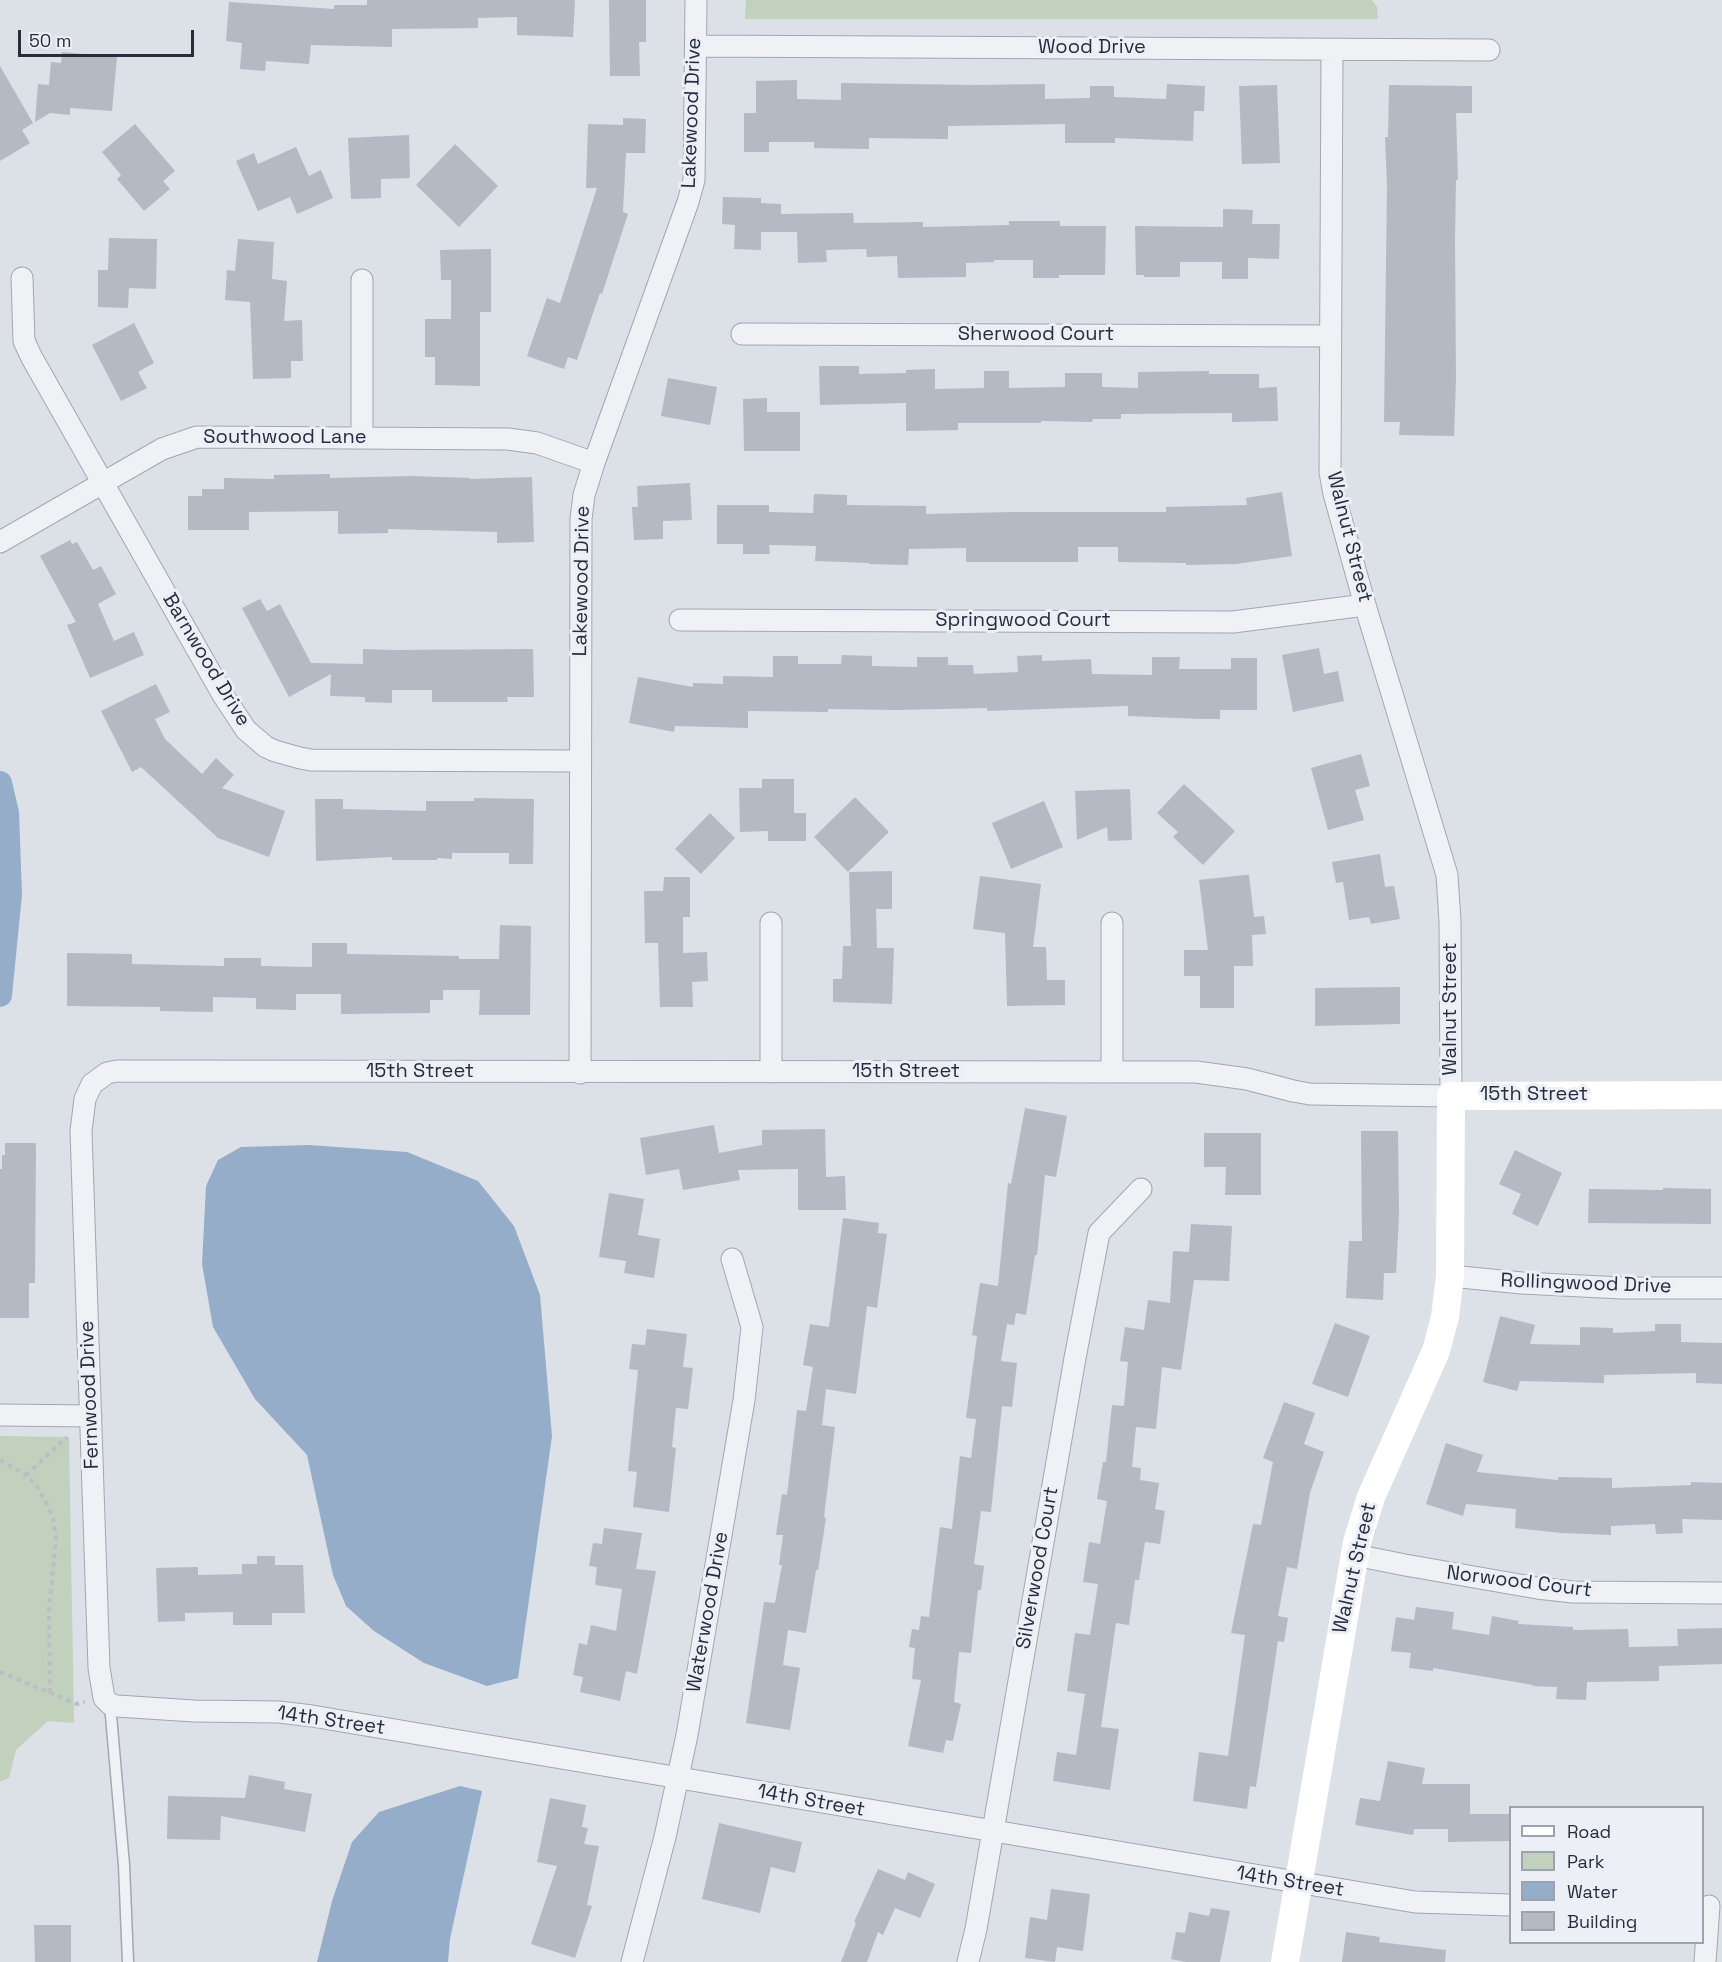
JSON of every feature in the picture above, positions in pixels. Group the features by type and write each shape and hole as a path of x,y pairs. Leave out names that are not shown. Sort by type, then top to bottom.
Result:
{"street":[{"name":"Lakewood Drive","path":"580,1073 580,519 584,495 594,463 658,289 694,180 696,0"},
{"name":"Wood Drive","path":"696,46 1489,50"},
{"name":"Walnut Street","path":"1285,1962 1354,1555 1371,1497 1436,1350 1445,1317 1450,1276 1450,921 1447,875 1365,605 1330,472 1332,49"},
{"name":"Barnwood Drive","path":"22,278 24,341 32,358 223,695 246,730 266,747 300,759 580,761"},
{"path":"362,280 362,438"},
{"name":"Sherwood Court","path":"742,334 1330,336"},
{"name":"Southwood Lane","path":"0,542 162,450 197,437 508,439 537,443 594,463"},
{"name":"Springwood Court","path":"680,620 1233,622 1365,605"},
{"path":"771,923 771,1072"},
{"path":"1112,923 1112,1071"},
{"name":"15th Street","path":"92,1084 107,1073 117,1071 580,1073 1112,1071 1222,1074 1310,1094 1722,1095"},
{"name":"Fernwood Drive","path":"92,1084 86,1099 81,1131 99,1668 107,1701"},
{"name":"Silverwood Court","path":"968,1962 976,1929 1075,1358 1099,1233 1140,1189"},
{"name":"Waterwood Drive","path":"632,1962 665,1837 687,1735 744,1400 752,1327 732,1259"},
{"name":"Rollingwood Drive","path":"1450,1276 1522,1283 1622,1288 1722,1288"},
{"path":"0,1415 91,1416"},
{"name":"Norwood Court","path":"1354,1555 1526,1586 1573,1592 1722,1593"},
{"name":"14th Street","path":"107,1701 117,1706 194,1711 279,1712 312,1716 1415,1902 1509,1905"},
{"path":"1705,1962 1711,1906"}],"lane":[{"path":"107,1701 124,1865 128,1962"}],"path":[{"path":"26,1475 91,1416"},
{"path":"0,1460 26,1475 36,1485 53,1518 56,1539 49,1611 50,1693"},
{"path":"0,1672 77,1704 107,1701"}],"green space":[{"path":"746,0 1372,0 1377,7 1378,19 745,19"},
{"path":"0,1436 69,1437 74,1723 48,1721 16,1750 9,1778 0,1782"}],"water":[{"path":"309,1145 407,1152 478,1181 514,1226 540,1295 552,1436 518,1678 487,1686 424,1663 374,1631 346,1606 333,1575 307,1455 255,1399 213,1327 202,1264 206,1186 218,1160 241,1147"},
{"path":"460,1786 482,1791 450,1939 448,1962 317,1962 332,1901 352,1842 379,1812"}],"building":[{"path":"367,0 575,0 573,37 517,35 517,17 478,18 478,28 392,29 392,47 311,45 309,64 266,61 265,71 240,69 242,43 226,41 229,2 334,9 334,5 367,5"},
{"path":"609,0 646,0 646,42 639,42 640,76 610,76"},
{"path":"62,52 117,57 112,111 70,108 70,115 50,113 35,122 38,84 49,85 51,62 61,63"},
{"path":"0,66 33,123 22,130 30,143 0,161"},
{"path":"797,80 797,99 841,100 841,83 1045,84 1045,99 1090,98 1090,86 1114,86 1114,97 1166,99 1167,84 1205,86 1204,111 1194,111 1193,141 1115,138 1115,143 1065,143 1065,124 948,126 948,139 869,138 869,149 814,148 814,142 769,142 769,152 744,152 744,113 756,113 756,81"},
{"path":"1277,85 1280,163 1242,164 1239,86"},
{"path":"1389,85 1472,86 1472,113 1456,113 1458,180 1456,180 1455,239 1454,436 1399,435 1400,422 1384,422 1387,185 1385,137 1388,137"},
{"path":"623,118 646,119 645,153 626,153 623,212 628,214 602,294 600,293 577,360 568,357 564,369 527,356 547,298 560,303 597,188 586,188 588,124 623,125"},
{"path":"135,124 175,171 163,181 170,189 144,211 117,179 121,175 102,152"},
{"path":"409,135 410,178 381,179 381,198 351,199 348,138"},
{"path":"455,144 498,186 459,227 416,185"},
{"path":"296,147 309,176 321,170 333,198 297,214 290,197 258,211 236,161 254,153 258,164"},
{"path":"723,197 761,198 761,203 781,204 781,214 853,213 854,223 923,222 923,227 1009,225 1009,221 1060,221 1060,226 1106,226 1105,275 1059,275 1059,278 1033,278 1033,260 994,260 994,262 966,263 966,277 898,278 897,256 867,257 866,249 826,250 827,262 798,263 797,232 761,232 761,250 734,249 735,225 722,224"},
{"path":"1223,209 1253,210 1252,224 1280,224 1279,259 1248,258 1248,279 1222,279 1222,262 1180,262 1180,277 1136,275 1135,226 1223,227"},
{"path":"109,238 157,239 156,289 129,288 128,308 98,307 98,270 108,270"},
{"path":"238,239 274,242 272,279 287,281 284,321 302,320 303,361 291,361 291,378 253,379 250,302 225,300 227,270 235,271"},
{"path":"491,249 491,312 480,312 480,386 435,385 435,357 425,357 425,319 451,319 451,280 441,280 440,250"},
{"path":"134,323 154,363 138,372 147,388 121,401 92,345"},
{"path":"819,366 859,366 859,374 906,373 906,370 935,369 935,389 984,388 984,371 1009,371 1009,388 1065,387 1065,373 1102,373 1102,387 1138,388 1138,372 1209,371 1209,374 1259,374 1259,388 1277,387 1278,421 1232,422 1232,413 1121,414 1121,419 1093,419 1092,422 958,423 958,430 906,431 906,403 820,405"},
{"path":"668,378 717,387 710,425 661,416"},
{"path":"767,398 767,412 800,412 800,451 744,451 743,399"},
{"path":"330,474 330,478 532,477 534,542 497,543 497,532 388,529 388,533 338,534 338,511 249,512 249,530 188,530 188,496 202,496 202,489 224,489 224,478 274,479 274,475"},
{"path":"690,483 692,520 663,521 663,539 634,540 632,507 638,507 637,486"},
{"path":"1282,492 1292,556 1236,564 1186,565 1186,563 1118,562 1118,547 1078,547 1078,562 966,562 966,548 909,549 908,565 869,564 815,561 816,546 769,545 770,554 743,554 743,544 717,544 717,505 769,505 769,512 813,513 814,494 847,495 847,505 926,506 926,514 1166,512 1166,507 1247,505 1246,498"},
{"path":"70,540 72,544 77,542 93,570 101,566 116,594 98,604 114,641 134,632 144,655 90,678 67,625 76,622 40,556"},
{"path":"260,599 267,611 280,604 311,663 363,664 363,649 533,649 534,697 507,697 508,702 432,702 432,690 392,690 392,703 365,702 365,697 330,696 331,674 289,697 242,608"},
{"path":"1319,648 1324,674 1338,671 1344,701 1293,712 1282,655"},
{"path":"842,655 872,656 872,666 917,667 917,657 948,657 948,665 973,665 974,674 1018,672 1017,656 1042,655 1042,661 1091,659 1092,674 1152,675 1152,657 1180,657 1179,669 1231,669 1231,658 1257,658 1257,710 1220,710 1220,719 1128,716 1128,706 987,711 987,708 828,709 828,712 748,711 748,728 675,726 674,732 629,723 638,677 693,687 693,683 723,684 723,676 773,677 773,656 798,656 798,664 841,664"},
{"path":"156,684 170,712 155,719 165,739 202,774 216,758 234,775 222,788 285,811 269,857 218,838 141,767 132,772 101,711"},
{"path":"1361,754 1370,786 1355,790 1364,820 1328,830 1311,768"},
{"path":"762,779 794,779 794,813 806,813 806,841 768,841 768,831 740,832 739,788 762,788"},
{"path":"1184,784 1235,831 1203,865 1173,837 1178,832 1157,813"},
{"path":"1130,789 1132,840 1108,841 1107,827 1077,840 1075,791"},
{"path":"855,797 889,832 848,872 814,837"},
{"path":"474,798 534,799 533,864 509,864 509,853 452,853 452,859 437,858 437,860 392,860 392,857 316,861 315,799 343,799 343,809 426,811 426,801 474,801"},
{"path":"1044,801 1063,847 1011,869 992,823"},
{"path":"710,813 735,838 701,874 675,849"},
{"path":"1380,854 1385,887 1394,886 1400,919 1371,924 1369,917 1349,920 1343,882 1336,883 1332,862"},
{"path":"892,871 892,909 876,909 877,948 894,948 892,1004 833,1002 833,979 842,979 843,946 851,946 849,872"},
{"path":"1249,875 1254,917 1264,916 1266,934 1252,935 1253,966 1234,966 1234,1008 1200,1008 1200,976 1184,976 1184,950 1208,950 1199,880"},
{"path":"980,876 1041,884 1033,947 1046,947 1047,980 1065,980 1065,1005 1007,1006 1005,933 973,929"},
{"path":"664,877 690,877 690,917 683,917 683,953 707,952 708,981 692,982 693,1007 660,1007 658,943 645,943 644,891 663,891"},
{"path":"500,925 531,926 530,1015 479,1015 480,990 443,990 443,1000 430,1000 430,1013 341,1014 341,994 296,994 296,1010 256,1009 256,998 213,997 213,1012 160,1011 160,1007 67,1006 67,953 132,954 132,964 224,966 224,958 261,958 261,966 312,967 312,943 347,943 347,954 499,959"},
{"path":"1400,987 1400,1024 1315,1026 1315,988"},
{"path":"1025,1108 1067,1116 1056,1177 1045,1175 1037,1255 1035,1255 1026,1315 1016,1313 1014,1325 1007,1324 1001,1361 1017,1363 1012,1407 1002,1406 991,1512 981,1511 974,1564 984,1566 981,1590 978,1590 971,1653 959,1652 954,1702 961,1704 953,1741 946,1740 943,1753 908,1746 921,1680 912,1679 915,1648 909,1647 912,1629 919,1630 921,1616 929,1617 940,1527 952,1529 960,1456 971,1458 976,1419 966,1418 977,1336 972,1335 980,1283 998,1286 1008,1183 1011,1184"},
{"path":"714,1125 719,1153 762,1145 762,1130 825,1129 826,1177 845,1176 846,1210 798,1210 798,1169 738,1170 740,1180 683,1190 679,1169 646,1175 640,1138"},
{"path":"1361,1131 1398,1131 1399,1215 1396,1273 1384,1273 1383,1300 1346,1298 1349,1241 1362,1241"},
{"path":"1204,1133 1261,1133 1261,1195 1225,1195 1226,1167 1204,1167"},
{"path":"5,1143 36,1143 35,1283 29,1283 29,1318 0,1318 0,1169 2,1169 2,1155 5,1155"},
{"path":"1515,1150 1562,1173 1538,1226 1512,1214 1521,1194 1499,1184"},
{"path":"1663,1188 1711,1189 1711,1224 1588,1223 1589,1189 1663,1190"},
{"path":"609,1193 644,1199 638,1235 660,1239 654,1278 624,1273 626,1261 599,1257"},
{"path":"843,1218 879,1223 878,1233 887,1234 877,1308 867,1306 856,1394 826,1389 822,1425 835,1427 824,1517 826,1518 818,1570 816,1570 806,1633 788,1630 783,1665 800,1668 790,1730 746,1723 764,1602 775,1603 782,1565 779,1565 783,1535 776,1535 782,1494 787,1495 797,1410 806,1411 813,1367 803,1365 810,1324 829,1327"},
{"path":"1191,1224 1232,1226 1229,1281 1194,1280 1181,1370 1162,1367 1156,1429 1136,1427 1132,1467 1141,1468 1140,1480 1159,1483 1155,1509 1165,1511 1160,1544 1145,1542 1139,1580 1135,1580 1129,1625 1116,1623 1101,1727 1119,1729 1110,1790 1053,1781 1057,1752 1076,1755 1085,1694 1067,1691 1075,1633 1090,1635 1098,1584 1083,1582 1089,1542 1100,1544 1107,1501 1097,1499 1103,1462 1106,1462 1112,1405 1124,1406 1128,1362 1120,1361 1125,1327 1144,1330 1148,1300 1170,1303 1173,1251 1189,1252"},
{"path":"1500,1316 1535,1325 1530,1344 1580,1345 1580,1327 1613,1328 1613,1333 1655,1331 1655,1324 1681,1324 1681,1342 1722,1343 1722,1384 1696,1383 1696,1373 1604,1375 1604,1383 1520,1381 1517,1391 1483,1382"},
{"path":"1335,1323 1370,1336 1348,1397 1312,1384"},
{"path":"647,1329 687,1334 683,1367 693,1368 688,1409 676,1408 672,1447 676,1448 669,1512 633,1507 637,1472 628,1471 638,1370 629,1369 632,1344 645,1345"},
{"path":"1284,1402 1315,1413 1304,1444 1324,1452 1310,1493 1297,1569 1287,1567 1278,1616 1288,1618 1284,1642 1278,1641 1256,1787 1250,1786 1247,1809 1193,1801 1199,1752 1228,1756 1245,1635 1231,1633 1253,1524 1261,1525 1273,1462 1263,1458"},
{"path":"1446,1443 1483,1455 1477,1472 1558,1480 1558,1477 1612,1478 1612,1488 1691,1485 1691,1482 1722,1483 1722,1520 1682,1519 1683,1533 1656,1534 1655,1524 1611,1526 1611,1535 1515,1528 1516,1509 1466,1504 1463,1516 1426,1504"},
{"path":"604,1528 642,1533 636,1569 656,1571 637,1674 626,1671 620,1701 580,1692 583,1677 573,1675 579,1643 587,1645 591,1625 616,1631 622,1589 595,1585 597,1567 589,1566 593,1543 602,1544"},
{"path":"257,1556 275,1556 275,1565 303,1565 305,1613 272,1613 272,1625 233,1625 233,1612 185,1613 185,1621 158,1622 156,1568 198,1567 198,1575 242,1574 242,1564 257,1564"},
{"path":"1416,1607 1454,1612 1452,1629 1489,1635 1492,1616 1519,1621 1518,1624 1573,1627 1573,1630 1628,1629 1629,1647 1678,1646 1677,1629 1722,1628 1722,1664 1659,1666 1659,1681 1587,1682 1586,1700 1556,1699 1557,1687 1533,1686 1433,1668 1433,1671 1409,1668 1411,1653 1391,1651 1396,1617 1414,1620"},
{"path":"1388,1761 1425,1768 1422,1784 1470,1784 1470,1814 1509,1814 1509,1841 1448,1842 1448,1829 1414,1829 1413,1835 1355,1825 1360,1798 1380,1801"},
{"path":"249,1775 285,1782 284,1789 312,1794 305,1832 221,1816 220,1840 167,1839 168,1796 245,1798"},
{"path":"550,1798 586,1805 582,1827 588,1828 584,1844 599,1846 587,1905 592,1906 575,1958 531,1944 557,1866 537,1862"},
{"path":"719,1823 802,1842 795,1873 771,1867 760,1913 702,1899"},
{"path":"878,1869 905,1880 908,1872 935,1884 920,1918 895,1908 883,1935 878,1932 867,1962 841,1962 856,1923 854,1922"},
{"path":"1051,1889 1090,1894 1083,1951 1057,1947 1055,1962 1025,1958 1030,1917 1047,1920"},
{"path":"1211,1908 1230,1911 1220,1962 1186,1962 1171,1959 1176,1932 1185,1933 1189,1912 1209,1916"},
{"path":"34,1925 71,1925 71,1962 35,1962"},
{"path":"1346,1932 1380,1937 1379,1942 1446,1950 1445,1962 1342,1962"}],"waterway":[{"path":"0,783 7,813 10,894 0,995"}]}
